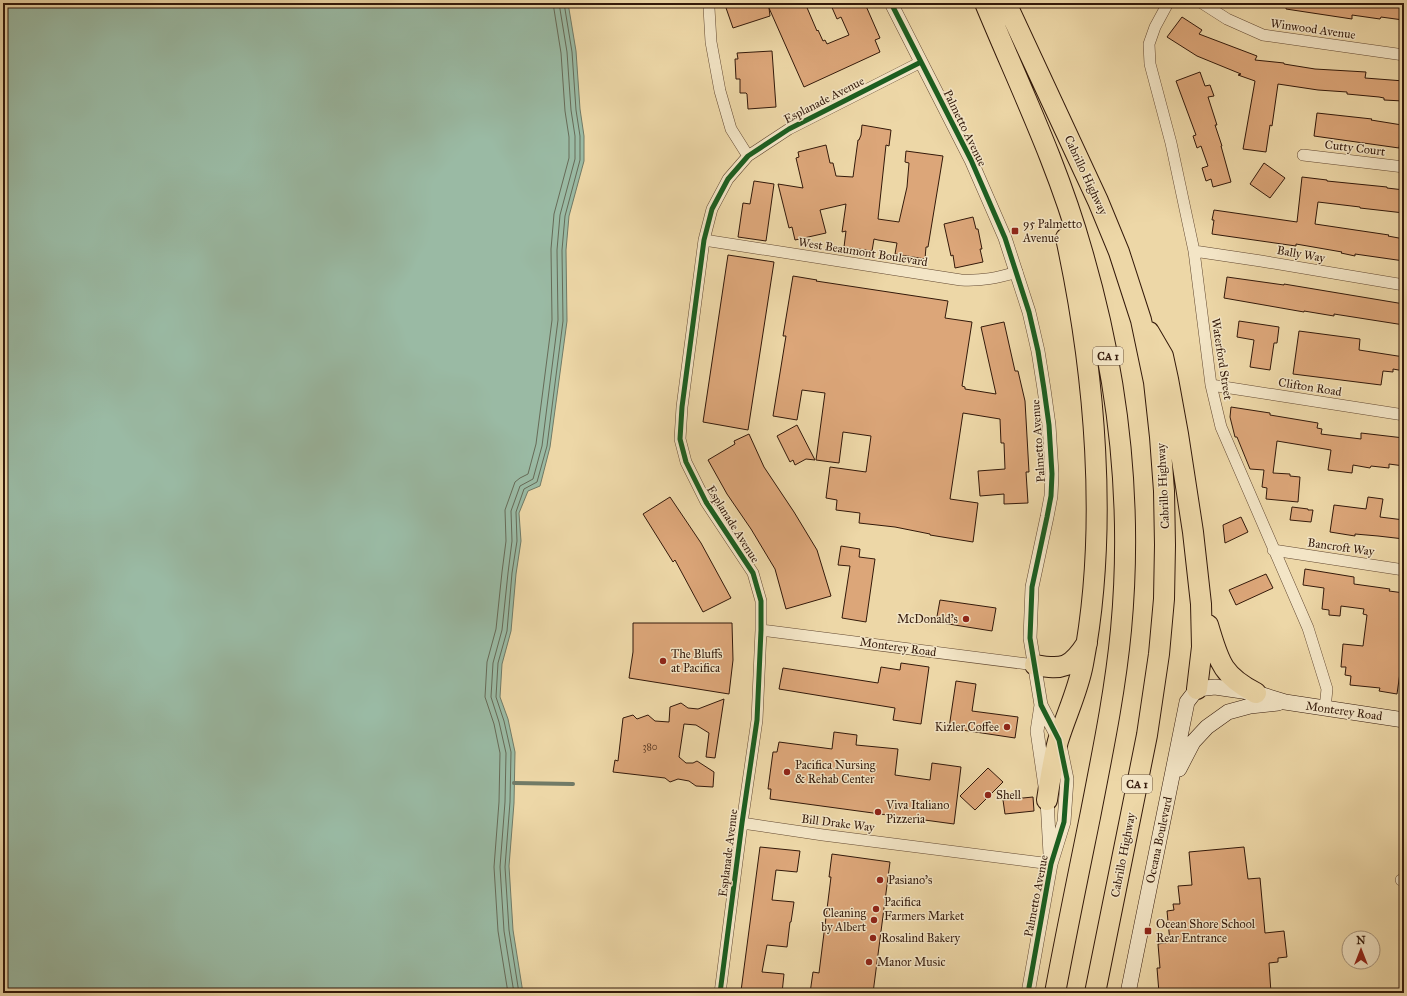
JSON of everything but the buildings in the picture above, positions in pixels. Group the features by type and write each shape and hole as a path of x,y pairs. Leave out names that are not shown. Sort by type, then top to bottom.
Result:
{"highway":[{"name":"Cabrillo Highway","path":"986,3 1045,144 1076,229 1102,328 1113,384 1120,438 1125,519 1124,576 1122,622 1115,683 1106,738 1055,993"},
{"name":"Cabrillo Highway","path":"1006,3 1104,214 1119,252 1141,320 1154,382 1163,464 1165,545 1162,620 1156,681 1151,715 1095,993"},
{"path":"1045,144 1066,234 1079,302 1093,420 1096,507 1095,577 1083,665 1076,692 1052,764 1047,800"},
{"path":"1141,320 1163,356 1188,498 1201,604 1202,647 1196,689"},
{"path":"1201,604 1219,659 1229,675 1243,687 1256,693"},
{"path":"1034,665 1058,668 1066,665 1074,660 1086,643"}],"main road":[{"name":"Monterey Road","path":"1196,689 1214,687 1256,693 1284,702 1404,720"},
{"name":"Oceana Boulevard","path":"1128,993 1187,702 1196,689"},
{"name":"Monterey Road","path":"1171,782 1194,742 1207,727 1228,712 1250,706 1284,702"}],"street":[{"path":"710,3 711,42 720,91 731,129 748,156"},
{"name":"Palmetto Avenue","path":"891,3 989,198 1005,238 1029,312 1038,351 1048,418 1051,453 1051,496 1032,587 1030,638 1041,705 1059,740 1067,779 1064,822 1051,864 1028,993"},
{"name":"Waterford Street","path":"1168,3 1155,27 1149,44 1150,64 1171,143 1194,251 1212,385 1221,427 1308,628 1327,689 1325,708"},
{"name":"Winwood Avenue","path":"1202,3 1227,18 1263,36 1404,55"},
{"name":"Esplanade Avenue","path":"720,993 757,720 761,601 753,574 706,502 686,462 680,438 682,407 704,240 712,209 728,179 748,156 789,129 921,62"},
{"name":"Cutty Court","path":"1303,155 1404,167"},
{"name":"West Beaumont Boulevard","path":"704,240 961,280 975,281 990,279 1017,272"},
{"name":"Bally Way","path":"1194,251 1404,285"},
{"name":"Clifton Road","path":"1212,385 1404,415"},
{"name":"Bancroft Way","path":"1273,550 1404,570"},
{"name":"Monterey Road","path":"761,630 1034,665"},
{"name":"Palmetto Avenue","path":"1041,705 1037,731 1047,800 1051,864"},
{"name":"Bill Drake Way","path":"742,822 823,835 1051,864"}],"water":[{"path":"3,3 568,3 576,51 580,109 584,136 584,161 569,216 566,250 567,321 550,447 540,486 528,491 519,513 521,541 516,574 511,631 502,664 500,697 508,719 515,752 514,803 509,866 513,930 523,993 3,993"}],"waterway":[{"path":"514,783 573,784"}],"cycle path":[{"path":"891,3 971,160 1005,238 1029,312 1038,351 1049,425 1052,474 1051,496 1032,587 1030,638 1041,705 1059,740 1067,779 1064,822 1051,864 1028,993"},
{"path":"720,993 757,720 761,601 753,573 706,502 686,462 680,439 682,407 704,240 712,209 728,179 748,156 789,129 921,62"}],"place":[{"name":"95 Palmetto Avenue","path":"1015,231"},
{"name":"McDonald's","path":"966,619"},
{"name":"The Bluffs at Pacifica","path":"663,661"},
{"name":"Kizler Coffee","path":"1007,727"},
{"name":"Pacifica Nursing & Rehab Center","path":"787,772"},
{"name":"Shell","path":"988,795"},
{"name":"Viva Italiano Pizzeria","path":"878,812"},
{"name":"Pasiano's","path":"880,880"},
{"name":"Pacifica Farmers Market","path":"876,909"},
{"name":"Cleaning by Albert","path":"874,920"},
{"name":"Ocean Shore School Rear Entrance","path":"1148,931"},
{"name":"Rosalind Bakery","path":"873,938"},
{"name":"Manor Music","path":"869,962"}]}
